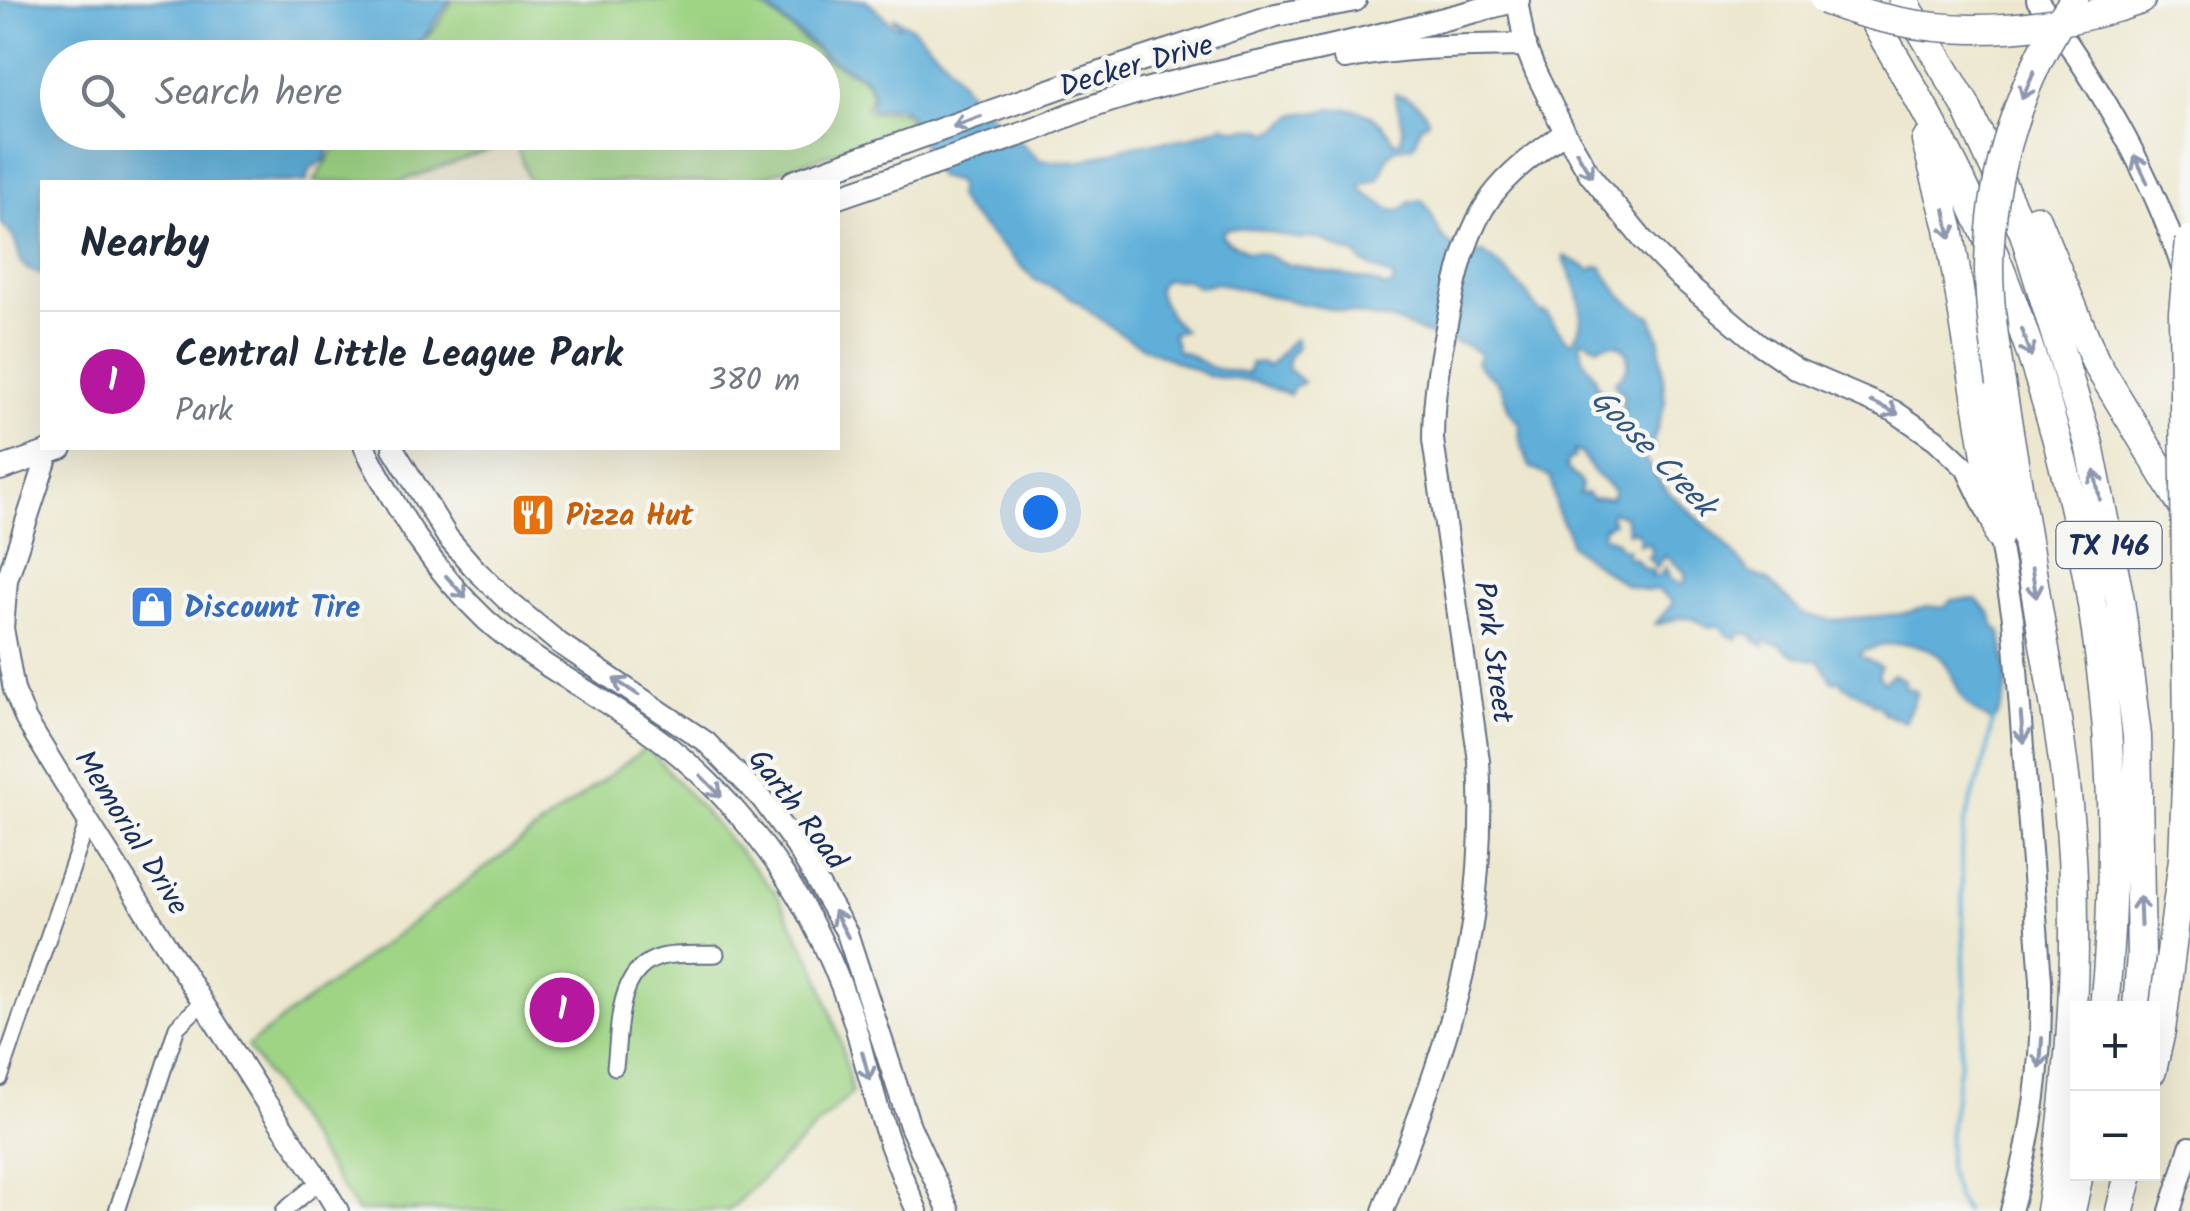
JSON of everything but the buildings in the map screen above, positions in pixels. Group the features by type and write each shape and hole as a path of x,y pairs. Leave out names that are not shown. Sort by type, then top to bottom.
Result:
{"highway":[{"path":"1824,0 1910,24 1980,30 2079,19 2141,0"},
{"name":"TX 146","path":"1904,0 1965,104 2024,233 2089,444 2120,600 2137,736 2141,954 2137,1001"},
{"path":"2050,1211 2070,1045 2074,899 2070,830 2060,740 1994,336 1989,269 1994,206 2016,116 2044,50 2074,0"},
{"name":"TX 146","path":"1862,2 1933,124 2002,276 2054,430 2074,511 2100,658 2110,768 2110,920 2104,1001"},
{"path":"1900,64 1933,162 1949,228 2002,549"},
{"path":"1965,104 1992,132 2021,186 2096,361 2190,518"},
{"path":"2160,1035 2183,859 2188,734 2183,312 2190,240"},
{"path":"2071,1211 2077,1181"},
{"path":"2104,1211 2110,1181"},
{"path":"2120,1211 2127,1181"}],"main road":[{"name":"Decker Drive","path":"799,180 1276,15 1355,0"},
{"name":"Decker Drive","path":"840,196 1163,84 1518,0"},
{"path":"1518,0 1525,45 1536,73 1590,175 1618,211 1679,277 1758,343 1796,369 1894,411 1935,439 1966,468 2002,549 2013,618 2026,774 2042,1038 2032,1127 2011,1211"},
{"path":"2037,0 2125,136 2170,231 2190,292"},
{"path":"1163,84 1243,78 1368,53 1525,45"},
{"name":"Park Street","path":"1382,1211 1425,1100 1465,965 1481,799 1479,761 1432,440 1438,366 1460,263 1472,230 1509,176 1566,132"},
{"path":"0,469 55,450"},
{"name":"Memorial Drive","path":"55,450 7,580 2,606 7,689 338,1211"},
{"name":"Garth Road","path":"366,450 407,526 454,586 514,642 649,732 686,762 733,808 804,903 852,1013 884,1130 917,1211"},
{"name":"Garth Road","path":"394,450 448,538 474,570 559,642 706,742 770,809 847,934 910,1126 948,1211"},
{"path":"514,642 531,620"},
{"path":"649,732 663,710"},
{"path":"746,825 770,809"},
{"path":"839,978 861,972"},
{"path":"2170,1211 2190,1148"}],"street":[{"path":"425,551 448,538"},
{"path":"0,1078 88,822"},
{"path":"615,1067 624,996 635,973 662,957 716,954"},
{"path":"117,1211 177,1027 204,1002"},
{"path":"284,1211 320,1181"}],"green space":[{"path":"453,0 745,0 771,13 803,40 424,40"},
{"path":"840,67 865,80 872,95 866,106 870,113 902,111 912,125 754,180 528,180 518,150 840,150"},
{"path":"334,150 489,150 404,180 315,180"},
{"path":"647,747 776,893 818,973 852,1093 728,1211 357,1211 247,1046"}],"water":[{"path":"0,0 450,0 420,40 40,40 40,150 328,150 325,160 311,168 307,180 40,180 40,274 23,264 14,238 0,222"},
{"path":"752,0 866,0 895,27 900,26 894,17 913,28 947,62 974,100 1040,160 1082,161 1125,147 1189,138 1224,125 1270,132 1297,114 1342,109 1372,116 1395,143 1401,140 1402,128 1395,94 1411,100 1424,111 1428,121 1420,126 1412,146 1392,152 1379,179 1361,185 1362,191 1391,210 1400,211 1411,202 1422,200 1446,241 1460,250 1483,253 1490,258 1572,342 1581,313 1564,256 1592,270 1602,267 1622,296 1651,316 1660,341 1665,403 1652,445 1655,448 1649,451 1636,436 1632,440 1669,493 1721,539 1750,573 1766,579 1803,614 1833,620 1901,614 1945,606 1951,600 1976,599 2001,632 2007,679 1999,712 1992,723 1975,711 1966,703 1943,660 1914,645 1891,644 1860,653 1881,667 1878,675 1884,682 1893,674 1905,681 1904,687 1916,691 1905,722 1884,713 1840,681 1832,681 1819,661 1794,655 1781,645 1766,640 1764,646 1754,640 1755,636 1740,633 1738,639 1726,634 1722,627 1710,628 1687,617 1655,624 1672,604 1671,600 1656,589 1627,586 1570,544 1557,512 1551,477 1530,467 1520,441 1519,423 1500,386 1476,362 1479,353 1465,345 1398,322 1216,283 1199,287 1184,279 1163,280 1157,290 1170,317 1184,331 1172,333 1178,352 1212,368 1248,374 1251,363 1263,363 1266,367 1296,339 1298,345 1288,359 1288,369 1303,382 1290,395 1256,382 1209,376 1124,336 1066,294 1035,280 965,210 957,196 957,182 938,177 907,111 898,107 872,110 874,95 866,78 840,65 840,40 807,40","holes":["1224,230 1323,240 1355,254 1362,262 1393,278 1394,284 1386,288 1371,281 1246,252 1222,236","1580,342 1598,347 1616,345 1626,353 1627,367 1615,381 1617,389 1625,395 1621,402 1625,411 1603,404 1601,398 1605,393 1583,359","1574,451 1581,453 1594,473 1614,490 1611,498 1592,499 1587,493 1579,494 1580,481 1566,467 1568,460 1574,458","1612,512 1625,517 1628,532 1635,531 1640,537 1639,545 1651,545 1652,554 1648,557 1658,570 1657,565 1666,556 1685,572 1685,583 1678,585 1665,567 1661,575 1652,577 1653,571 1626,557 1628,550 1602,535 1604,527 1613,523"]}],"waterway":[{"name":"Goose Creek","path":"1965,1211 1948,1170 1965,996 1961,850 1992,720"}],"place":[{"name":"Pizza Hut","path":"533,515"},
{"name":"Discount Tire","path":"152,607"},
{"name":"Central Little League Park","path":"562,1010"}]}
